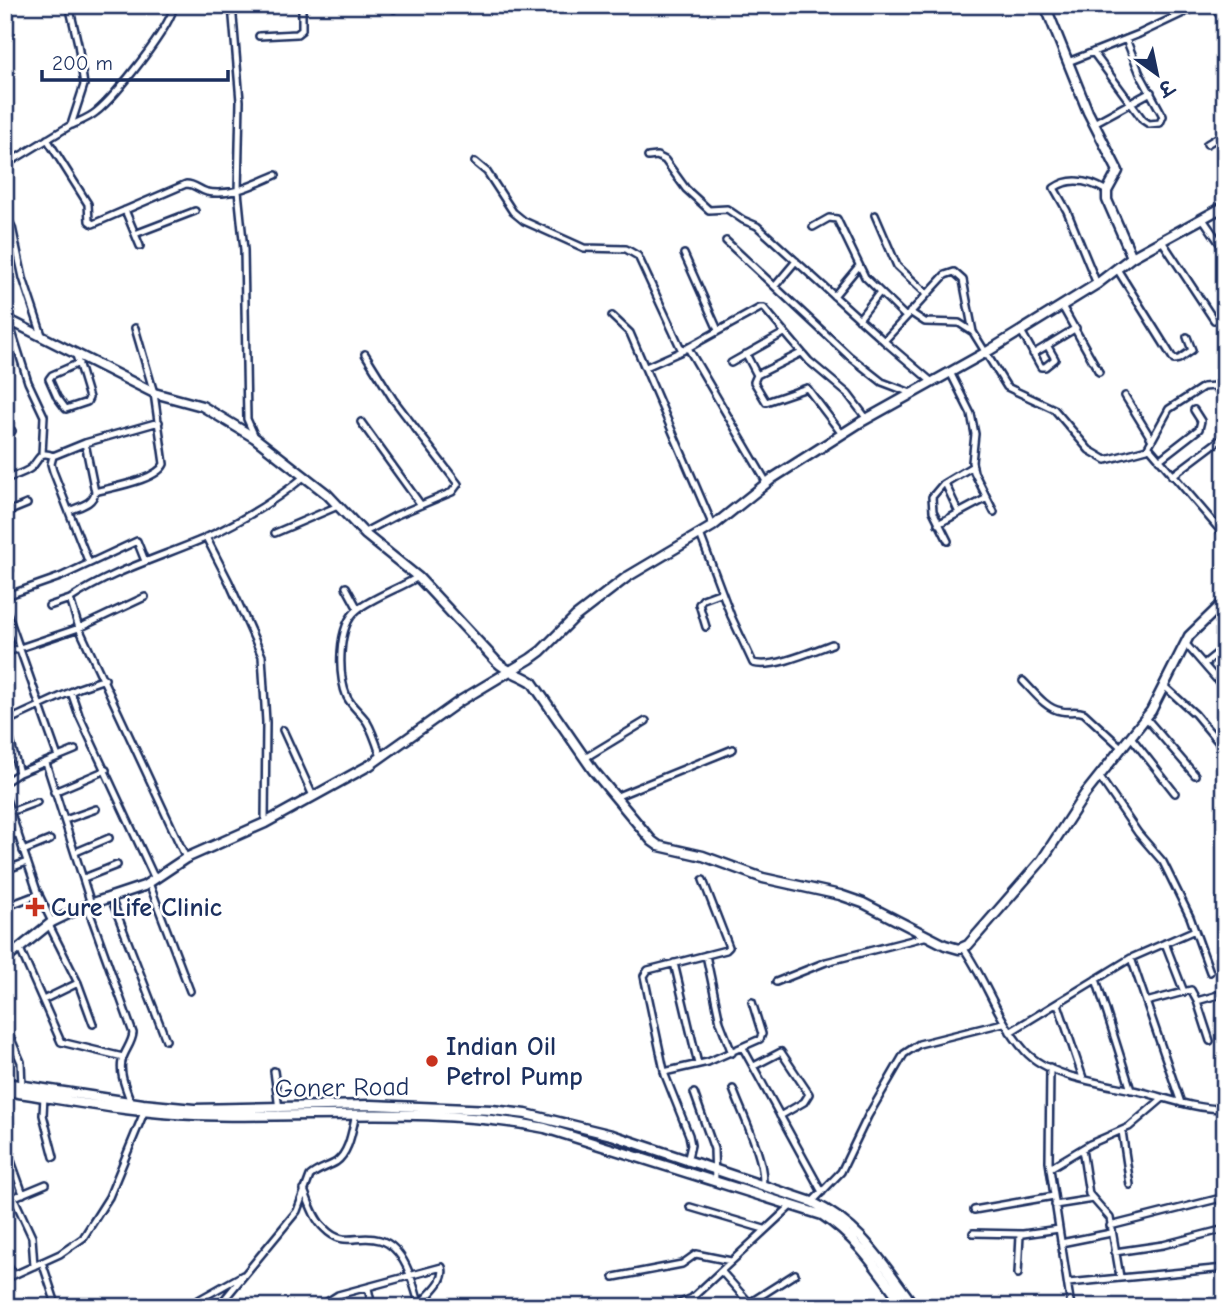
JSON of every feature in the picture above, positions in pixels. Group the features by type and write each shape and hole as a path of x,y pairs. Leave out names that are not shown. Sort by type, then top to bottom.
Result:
{"street":[{"path":"5,7 14,5"},
{"path":"69,5 78,44 83,85 71,125"},
{"path":"5,165 88,117 106,101 168,23 174,5"},
{"path":"232,5 240,101 238,191 244,250 247,419 255,438"},
{"path":"259,36 297,34 302,30 302,5"},
{"path":"1045,5 1094,123 1118,171 1107,191 1107,200 1132,257"},
{"path":"1068,62 1200,5"},
{"path":"1213,5 1225,23"},
{"path":"1093,52 1149,124 1160,123 1163,116 1137,67 1126,39"},
{"path":"1094,123 1151,92"},
{"path":"1207,144 1225,133"},
{"path":"47,139 88,204 91,223 186,184 209,192 238,191 276,175"},
{"path":"648,157 657,156 665,160 686,189 709,210 727,209 757,226 932,382"},
{"path":"475,162 487,172 519,218 584,248 626,249 638,256 685,349 767,483"},
{"path":"1097,284 1067,211 1054,188 1076,181 1096,184 1107,191"},
{"path":"5,960 50,924 89,905 152,881 186,858 265,823 381,757 460,701 541,651 575,617 627,577 713,526 767,483 842,434 1062,306 1132,257 1225,206"},
{"path":"125,210 141,246"},
{"path":"135,234 195,211"},
{"path":"5,214 12,228 23,278 42,335"},
{"path":"876,215 897,266 927,294"},
{"path":"813,227 829,218 837,219 865,277 908,314 925,322 959,323 973,332"},
{"path":"1203,219 1225,251"},
{"path":"726,241 849,356 882,382 911,393"},
{"path":"1162,241 1214,320"},
{"path":"684,254 718,330"},
{"path":"775,286 796,261"},
{"path":"834,296 858,267"},
{"path":"1117,269 1174,360 1192,350 1187,337"},
{"path":"884,341 945,275 949,272 957,273 963,280 973,332 1007,387 1054,409 1089,450 1106,460 1145,450 1169,409 1203,387 1215,386 1225,398"},
{"path":"859,318 880,292"},
{"path":"1062,306 1099,372"},
{"path":"646,366 685,349 760,308 768,312 801,353 848,394 867,419"},
{"path":"612,316 631,333 713,526"},
{"path":"6,319 154,393 202,405 255,438 304,477 338,506 363,533 418,577 497,662 508,671 531,682 615,797 659,846 703,856 762,878 840,895 863,903 945,945 964,949 977,969 1003,1023 1033,1059 1050,1068 1203,1109 1225,1109"},
{"path":"5,479 28,469 42,454 44,416 28,382 6,319"},
{"path":"95,492 153,475 162,469 164,464 154,393 135,328"},
{"path":"1033,354 1076,328"},
{"path":"1021,331 1041,367 1055,359 1047,345"},
{"path":"731,363 784,333"},
{"path":"75,352 79,363 89,398 87,402 66,409 49,379 52,375 79,363"},
{"path":"801,353 757,375 754,382 766,402 807,388 842,434"},
{"path":"363,533 452,492 458,484 393,400 365,354"},
{"path":"746,354 757,375"},
{"path":"950,372 974,424 973,466 994,512"},
{"path":"1125,396 1159,460 1224,535"},
{"path":"1159,460 1199,429 1201,421 1194,410"},
{"path":"42,454 53,456 85,443 159,422"},
{"path":"361,422 421,505"},
{"path":"1172,476 1225,436"},
{"path":"69,511 92,500 95,492 85,443"},
{"path":"53,456 53,471 89,563"},
{"path":"948,541 933,511 932,497 946,483 973,466"},
{"path":"49,606 246,517 304,477"},
{"path":"946,483 960,513"},
{"path":"938,524 987,498"},
{"path":"5,513 27,504"},
{"path":"275,533 338,506"},
{"path":"700,534 753,663 761,665 791,659 832,644"},
{"path":"206,537 262,656 266,722 265,823"},
{"path":"5,599 137,541 145,561"},
{"path":"5,551 10,566 5,575"},
{"path":"381,757 367,722 348,699 342,678 342,640 347,624 358,609 418,577"},
{"path":"346,587 358,609"},
{"path":"706,627 699,604 703,599 722,592"},
{"path":"5,653 79,628 145,597"},
{"path":"69,599 79,628 186,858"},
{"path":"964,949 1042,860 1099,776 1146,718 1185,643 1225,601"},
{"path":"5,607 58,757"},
{"path":"1185,643 1225,689"},
{"path":"1204,664 1225,648"},
{"path":"19,773 5,721 105,679"},
{"path":"1023,681 1055,710 1084,713 1122,748"},
{"path":"1163,685 1195,714 1225,750"},
{"path":"71,692 79,715 130,822 190,991"},
{"path":"1146,718 1195,775"},
{"path":"585,758 646,721"},
{"path":"283,730 313,796"},
{"path":"1131,737 1175,793"},
{"path":"615,797 733,749"},
{"path":"5,782 19,773 75,750"},
{"path":"46,763 84,878 89,905 132,1033 131,1044 123,1057 123,1081 131,1103"},
{"path":"54,792 106,770"},
{"path":"1099,776 1138,833 1163,862 1195,930 1210,972"},
{"path":"5,796 50,924 78,983 93,1024"},
{"path":"10,812 37,803"},
{"path":"65,820 96,809"},
{"path":"5,837 18,833"},
{"path":"76,852 109,838"},
{"path":"23,851 50,840"},
{"path":"5,870 27,862"},
{"path":"84,878 117,864"},
{"path":"687,1162 691,1145 689,1135 664,1072 644,976 648,970 729,947 703,880"},
{"path":"5,906 39,894"},
{"path":"111,898 166,1040"},
{"path":"1010,1032 1131,958 1195,930"},
{"path":"776,982 826,962 928,936"},
{"path":"1165,943 1184,992"},
{"path":"20,949 61,1042 123,1057"},
{"path":"706,955 720,1022 732,1053"},
{"path":"1131,958 1181,1103"},
{"path":"674,963 698,1064"},
{"path":"1096,979 1131,1090"},
{"path":"43,1000 78,983"},
{"path":"1146,1002 1191,990 1210,1041"},
{"path":"1197,1001 1225,993"},
{"path":"664,1072 732,1053 760,1039 762,1034 751,1002"},
{"path":"1058,1004 1083,1078"},
{"path":"806,1210 841,1172 868,1116 904,1054 919,1044 1003,1023"},
{"path":"5,1025 21,1062 22,1090"},
{"path":"743,1048 822,1192"},
{"path":"754,1066 781,1052 809,1094 804,1102 780,1116"},
{"path":"1050,1068 1050,1168 1071,1307"},
{"path":"274,1071 279,1112"},
{"name":"Goner Road","path":"5,1083 44,1096 146,1108 501,1119 545,1128 794,1201 812,1202 844,1220 861,1236 915,1307"},
{"path":"733,1089 761,1165 764,1178 762,1186"},
{"name":"Goner Road","path":"5,1091 22,1090 131,1103 146,1108"},
{"path":"694,1093 714,1149 715,1176"},
{"path":"44,1096 42,1107 54,1157"},
{"path":"1050,1168 1082,1149 1122,1131 1144,1116 1163,1098"},
{"name":"Goner Road","path":"279,1112 371,1105 492,1110 526,1114 583,1127 687,1162 715,1176 762,1186 839,1226 856,1241 905,1307"},
{"path":"5,1279 60,1254 83,1238 109,1196 146,1108"},
{"path":"218,1307 297,1211 310,1176 342,1156 356,1114"},
{"path":"580,1139 583,1127"},
{"path":"1122,1131 1130,1185"},
{"path":"5,1144 23,1194"},
{"path":"1082,1149 1087,1186 1093,1199 1106,1213 1120,1277"},
{"path":"5,1201 46,1184"},
{"path":"304,1190 323,1228 349,1241 372,1239 388,1244 405,1261 419,1306"},
{"path":"974,1210 1054,1196"},
{"path":"1061,1243 1225,1197"},
{"path":"14,1198 33,1237 34,1266"},
{"path":"1055,1205 1093,1199"},
{"path":"671,1307 686,1302 794,1201"},
{"path":"690,1207 764,1229"},
{"path":"973,1233 1020,1234 1059,1229"},
{"path":"1115,1252 1163,1245 1225,1229"},
{"path":"1018,1274 1020,1234"},
{"path":"614,1277 682,1264 696,1254 731,1261"},
{"path":"5,1260 13,1275"},
{"path":"42,1262 57,1307"},
{"path":"326,1307 331,1299 338,1295 438,1267 444,1270 441,1280 419,1306"},
{"path":"1068,1283 1225,1268"},
{"path":"721,1270 751,1305"},
{"path":"186,1307 245,1273"},
{"path":"743,1307 751,1305 795,1274"},
{"path":"368,1288 372,1307"},
{"path":"1178,1307 1225,1302"}],"place":[{"name":"Cure Life Clinic","path":"35,907"},
{"name":"Indian Oil Petrol Pump","path":"432,1061"}]}
